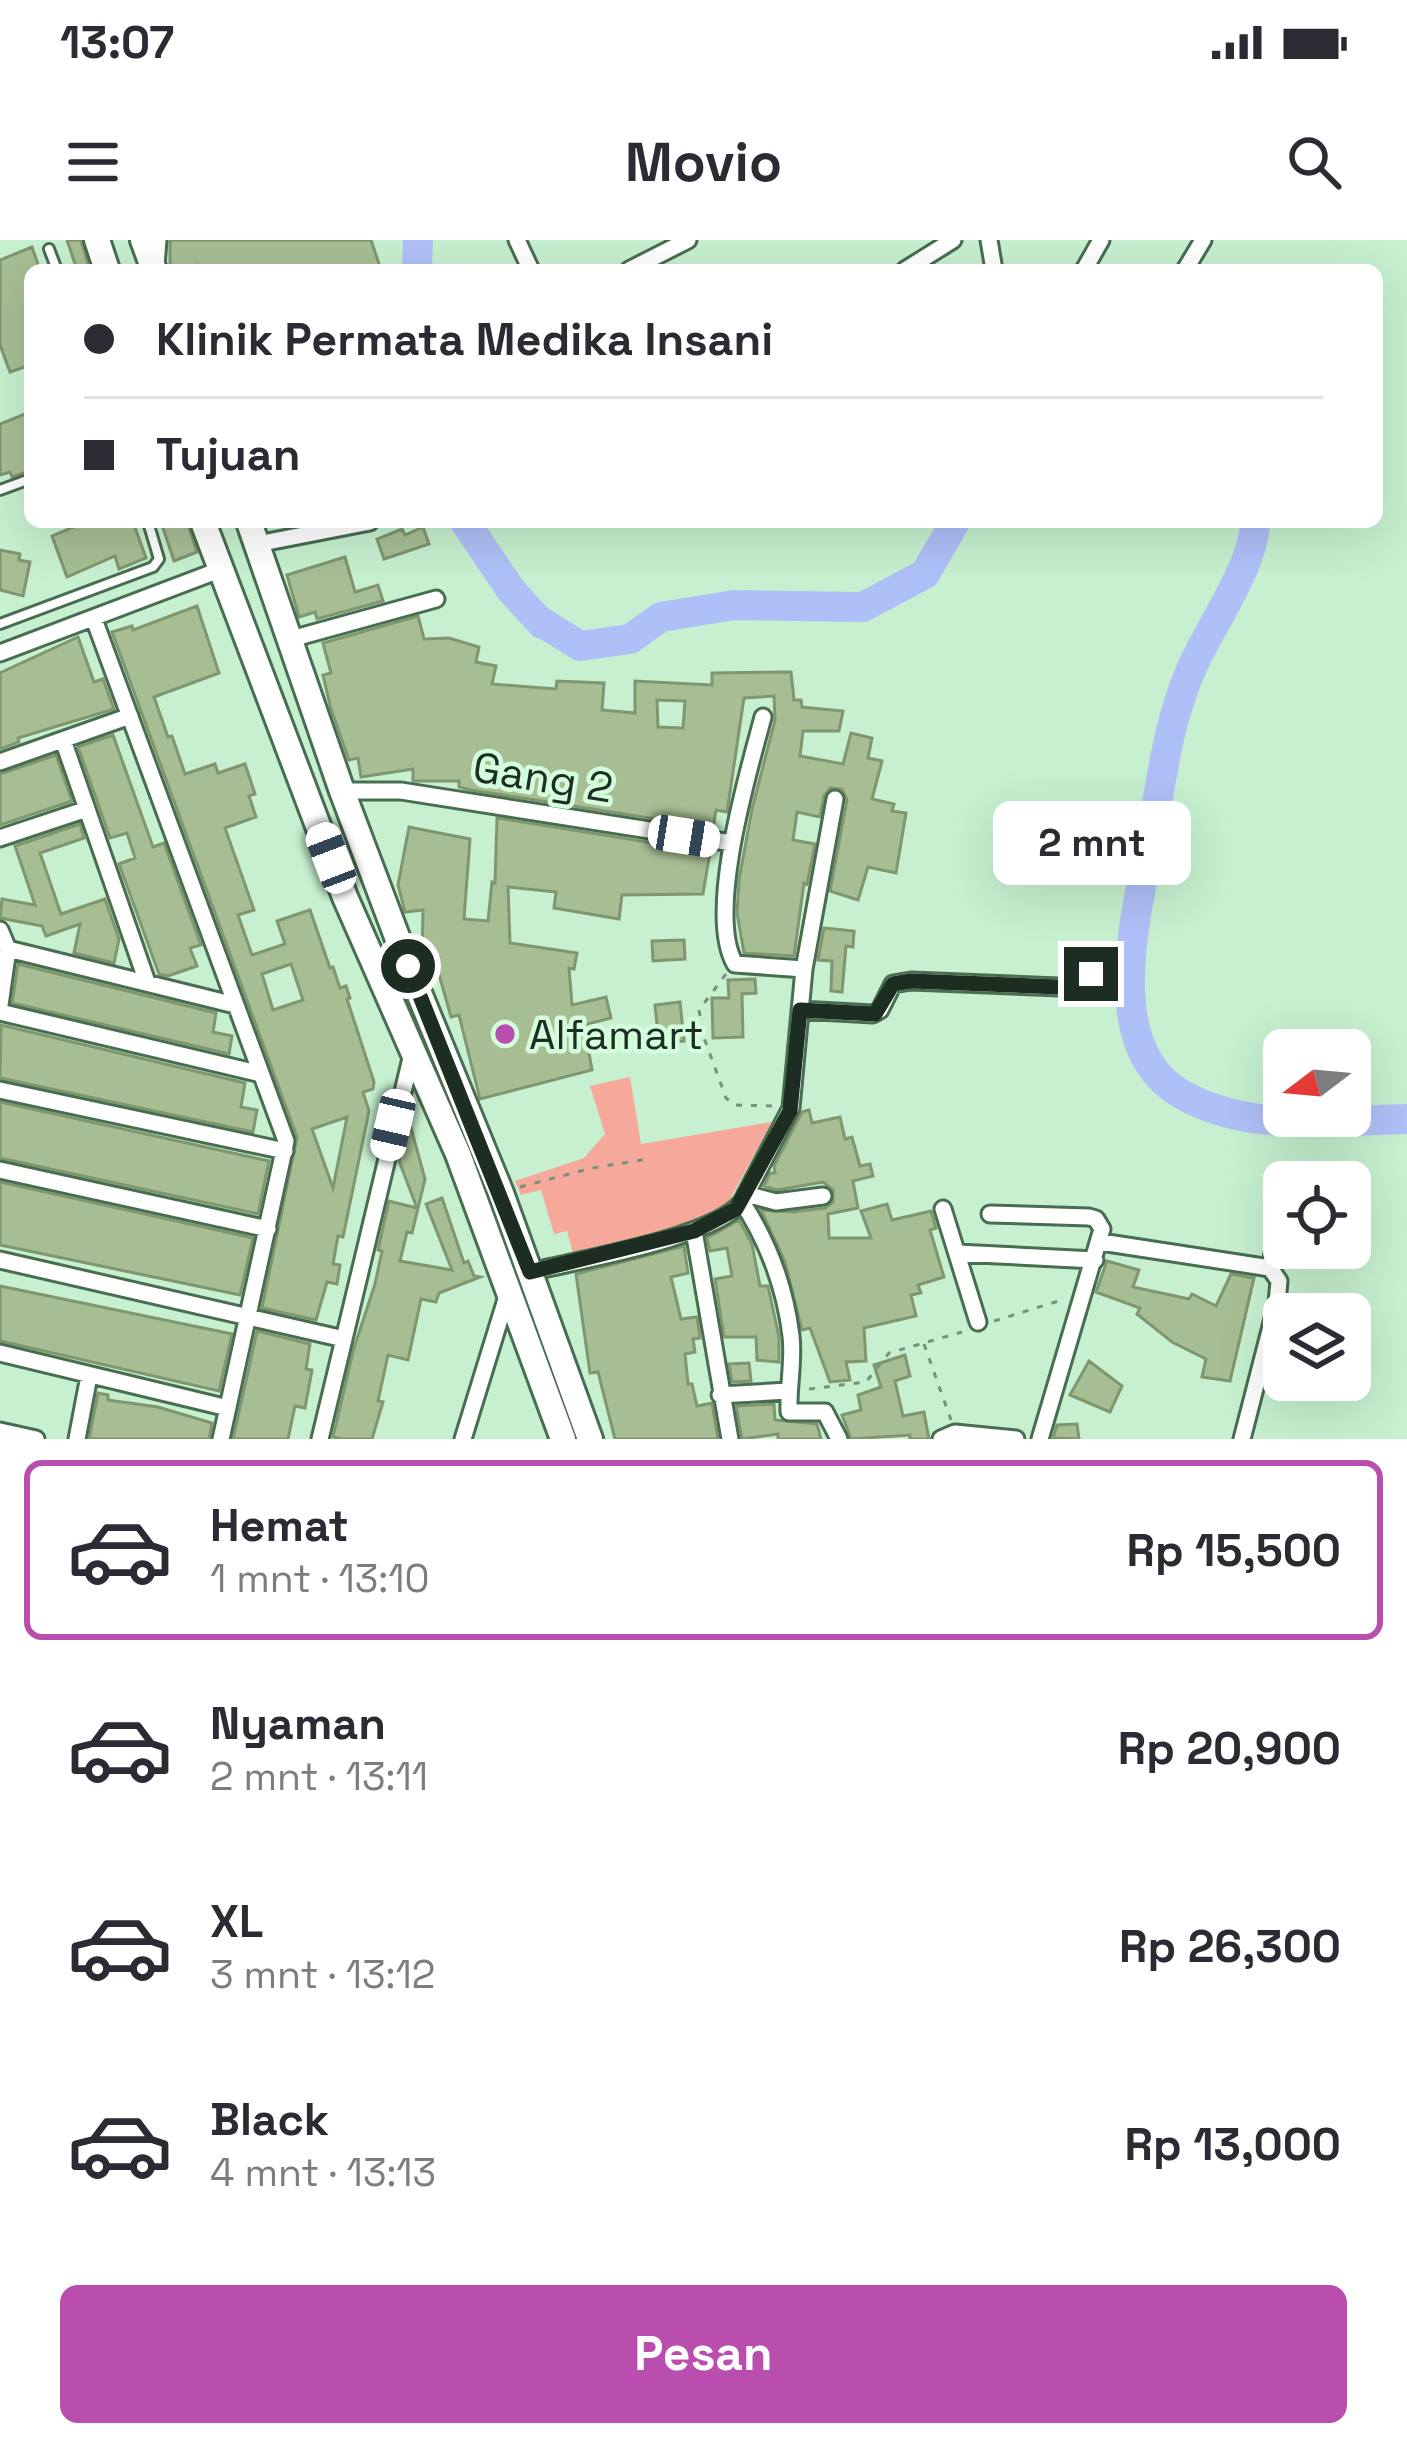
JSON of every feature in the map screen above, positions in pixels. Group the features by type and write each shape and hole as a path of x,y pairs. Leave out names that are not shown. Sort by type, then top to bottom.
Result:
{"main road":[{"path":"205,528 345,897 458,1154 562,1439"},
{"path":"253,533 342,791 501,1192 590,1439"},
{"path":"287,740 322,729"}],"street":[{"path":"641,264 688,240"},
{"path":"915,264 953,240"},
{"path":"253,533 306,528"},
{"path":"0,653 222,569"},
{"path":"291,639 436,598"},
{"path":"94,620 283,1125 285,1151 221,1439"},
{"path":"0,762 130,716"},
{"path":"764,717 732,843 727,920 734,963 804,969"},
{"path":"63,740 147,982"},
{"name":"Gang 2","path":"342,791 401,791 732,843"},
{"path":"530,1272 694,1231 731,1214 744,1198 791,1108 804,969 835,799"},
{"path":"0,838 87,808"},
{"path":"0,930 8,950 0,1008 261,1074"},
{"path":"8,950 235,1005"},
{"path":"800,1010 875,1014 893,984 911,981 1083,988 1091,983 1091,954"},
{"path":"320,1439 412,1054"},
{"path":"0,1090 285,1151"},
{"path":"0,1170 268,1228"},
{"path":"744,1198 776,1202 823,1196"},
{"path":"744,1198 767,1244 782,1294 791,1338 790,1413 825,1412 839,1439"},
{"path":"943,1209 981,1324"},
{"path":"990,1214 1089,1217 1100,1224 1101,1242 1040,1439"},
{"path":"694,1231 730,1439"},
{"path":"1101,1242 1263,1267"},
{"path":"957,1253 1095,1260"},
{"path":"0,1260 344,1339"},
{"path":"1242,1439 1277,1303 1279,1281 1271,1269"},
{"path":"463,1439 510,1289"},
{"path":"0,1353 228,1408"},
{"path":"77,1439 89,1376"},
{"path":"720,1395 788,1391"},
{"path":"0,1431 36,1439"},
{"path":"948,1436 1016,1439"}],"lane":[{"path":"49,249 55,264"},
{"path":"0,623 153,567 159,559 150,528"}],"path":[{"path":"734,963 699,1010 704,1036 726,1098 734,1105 780,1106 783,1124"},
{"path":"501,1192 648,1159"},
{"path":"981,1324 1084,1294"},
{"path":"788,1391 866,1382 889,1353 963,1332"},
{"path":"923,1344 948,1436"}],"shaded area":[{"path":"630,1077 641,1144 772,1122 728,1203 679,1228 573,1253 567,1231 554,1234 541,1190 521,1195 515,1181 584,1158 605,1134 590,1086"}],"building":[{"path":"67,240 81,240 88,264 75,264"},
{"path":"170,240 371,240 379,264 170,264"},
{"path":"32,247 38,264 24,264 24,367 10,372 0,345 0,260"},
{"path":"24,414 24,473 0,475 0,424"},
{"path":"71,528 135,528 146,558 119,569 115,556 67,577 52,536"},
{"path":"163,528 189,528 197,552 174,561"},
{"path":"423,528 429,544 384,559 377,539 402,529 405,535"},
{"path":"0,550 20,554 19,560 30,562 23,596 0,590"},
{"path":"345,557 355,592 378,585 383,601 317,619 315,612 299,617 287,575"},
{"path":"197,606 219,673 154,697 168,737 172,736 185,774 215,764 218,773 245,764 255,794 249,796 256,817 225,828 254,910 238,915 252,955 285,944 277,921 310,910 330,968 340,988 346,986 374,1082 373,1089 363,1092 369,1111 343,1237 338,1236 333,1264 340,1265 337,1284 327,1282 316,1320 262,1308 297,1137 112,632 132,626 133,630","holes":["291,964 303,1000 273,1010 262,974","347,1117 333,1188 312,1129"]},
{"path":"418,616 424,639 449,638 479,647 476,662 496,666 492,684 556,689 557,681 604,683 602,710 635,713 635,681 712,685 712,673 791,672 794,700 801,700 802,707 843,711 839,731 803,731 800,756 843,764 851,733 872,738 868,758 882,761 872,799 894,804 892,811 906,813 896,873 868,867 858,900 830,891 847,800 842,789 830,788 820,817 797,812 793,840 815,844 804,883 794,956 744,953 737,913 739,880 775,720 774,696 744,698 727,812 716,810 713,828 471,790 459,787 459,781 413,781 413,769 361,777 358,758 349,760 331,709 323,675 331,673 323,643","holes":["657,700 685,701 683,728 658,727"]},
{"path":"78,637 94,682 103,679 114,709 18,738 19,742 0,749 0,673"},
{"path":"113,735 153,847 164,843 201,945 190,948 197,966 168,976 159,974 119,864 135,858 127,833 110,838 78,747"},
{"path":"56,755 72,801 0,825 0,774"},
{"path":"497,818 710,852 703,894 622,895 619,919 554,908 556,892 508,887 510,943 577,953 574,969 569,968 572,1005 606,997 611,1018 584,1025 592,1070 480,1099 459,1015 451,1017 439,958 422,956 423,910 405,912 398,885 409,827 470,839 464,919 488,921 495,883"},
{"path":"80,824 84,838 40,853 61,914 105,899 119,939 114,963 74,953 80,924 46,936 42,926 0,918 2,899 35,905 15,846"},
{"path":"824,928 854,931 853,947 846,946 842,992 831,991 832,961 818,960"},
{"path":"684,940 685,959 653,961 652,941"},
{"path":"18,964 216,1013 213,1032 232,1036 229,1054 12,1003"},
{"path":"755,979 756,993 742,994 743,1037 713,1038 712,998 729,998 728,980"},
{"path":"680,1002 684,1041 659,1044 655,1005"},
{"path":"1,1025 245,1083 241,1107 257,1110 253,1132 0,1078"},
{"path":"0,1102 269,1161 258,1214 0,1158"},
{"path":"809,1110 812,1123 840,1117 845,1139 852,1137 860,1166 870,1164 873,1176 853,1181 858,1208 828,1214 829,1238 871,1238 861,1211 887,1204 892,1220 931,1211 936,1228 930,1230 944,1277 918,1285 921,1293 911,1295 916,1316 864,1328 866,1361 846,1362 850,1380 830,1382 810,1328 802,1330 785,1262 761,1210 792,1212 825,1208 833,1202 833,1190 823,1182 777,1190 764,1186 770,1173 775,1173 774,1166 802,1112"},
{"path":"411,1128 425,1179 412,1233 407,1232 400,1261 452,1270 426,1204 442,1198 464,1263 468,1261 474,1276 480,1277 439,1293 436,1302 421,1299 408,1360 388,1355 378,1401 383,1402 372,1439 333,1437 375,1284 389,1201 417,1208 399,1161 406,1130"},
{"path":"0,1182 253,1238 240,1295 0,1245"},
{"path":"739,1220 752,1244 760,1286 768,1286 779,1362 757,1360 756,1337 724,1337 715,1279 732,1276 727,1248 710,1251 707,1238"},
{"path":"684,1246 688,1273 671,1277 681,1319 697,1317 700,1338 693,1339 695,1352 685,1354 688,1384 692,1384 697,1406 712,1403 718,1439 615,1439 598,1372 590,1373 576,1274"},
{"path":"1107,1261 1139,1270 1133,1287 1189,1299 1192,1294 1216,1306 1231,1274 1254,1278 1230,1381 1202,1377 1206,1359 1172,1342 1137,1314 1140,1308 1096,1292"},
{"path":"0,1286 232,1334 219,1391 0,1341"},
{"path":"257,1331 310,1344 306,1369 312,1370 305,1408 295,1406 288,1439 233,1439"},
{"path":"905,1355 910,1376 895,1381 903,1416 924,1412 929,1439 910,1439 910,1435 851,1439 842,1415 861,1410 858,1395 881,1387 874,1365"},
{"path":"1089,1361 1122,1386 1110,1412 1070,1395"},
{"path":"749,1363 751,1381 732,1382 729,1364"},
{"path":"98,1393 108,1395 108,1400 158,1407 212,1423 209,1439 89,1439"},
{"path":"774,1404 775,1420 817,1424 821,1439 778,1439 778,1434 742,1439 736,1406"},
{"path":"1077,1424 1079,1439 1053,1438 1057,1425"}],"waterway":[{"path":"417,264 418,240"},
{"path":"469,528 511,590 542,624 540,621 580,646 630,639 661,617 734,605 863,607 925,574 952,528"},
{"path":"1254,528 1239,578 1190,672 1166,751 1133,936 1132,1011 1140,1045 1156,1073 1183,1095 1235,1115 1292,1122 1407,1119"}],"place":[{"name":"Alfamart","path":"505,1034"}],"route":[{"path":"408,966 530,1272 694,1231 731,1214 790,1111 800,1010 875,1014 893,984 911,981 1083,988 1091,983 1091,974"}]}
